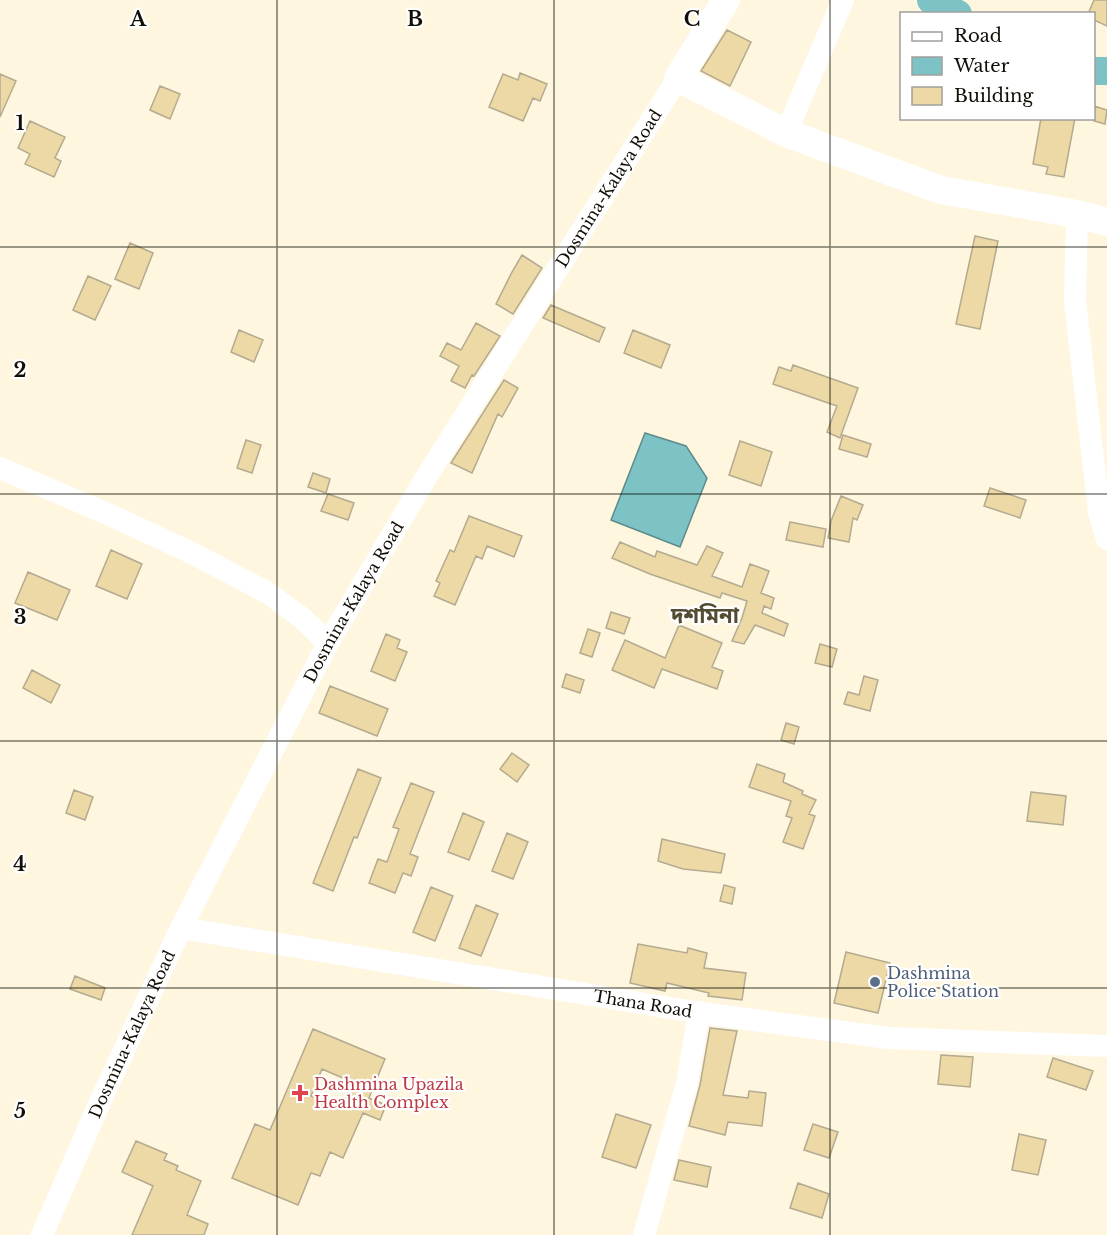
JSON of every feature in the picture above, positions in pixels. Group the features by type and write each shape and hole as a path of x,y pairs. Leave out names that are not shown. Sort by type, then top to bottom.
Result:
{"main road":[{"name":"Dosmina-Kalaya Road","path":"678,78 726,0"},
{"path":"678,78 786,133 941,190 1077,214 1107,222"}],"street":[{"path":"786,133 843,0"},
{"name":"Dosmina-Kalaya Road","path":"42,1235 100,1102 181,928 328,644 427,476 678,78"},
{"path":"1077,214 1075,301 1099,512 1107,539"},
{"path":"0,468 192,553 268,593 302,618 328,644"},
{"name":"Thana Road","path":"181,928 699,1012 888,1038 1107,1046"},
{"path":"644,1235 687,1083 699,1012"}],"water":[{"path":"645,433 686,446 707,478 680,547 611,520"}],"building":[{"path":"1094,0 1107,0 1107,26 1095,20 1095,12 1089,12"},
{"path":"727,30 751,42 730,86 701,71"},
{"path":"520,73 547,84 540,101 533,98 523,121 489,107 503,74 518,80"},
{"path":"0,74 16,81 0,117"},
{"path":"160,86 180,94 170,119 150,110"},
{"path":"1095,106 1107,110 1105,124 1094,121"},
{"path":"1041,120 1075,120 1064,177 1046,174 1048,167 1033,164"},
{"path":"30,121 65,137 55,158 61,161 54,177 25,164 30,154 18,148"},
{"path":"975,236 998,241 980,329 956,324"},
{"path":"130,243 153,253 139,289 115,279"},
{"path":"522,255 542,268 513,314 496,304"},
{"path":"88,276 111,286 95,320 73,310"},
{"path":"551,305 605,328 599,342 543,318"},
{"path":"476,323 500,336 465,388 451,381 459,366 440,356 447,343 461,350"},
{"path":"239,330 263,340 254,362 231,352"},
{"path":"633,330 670,345 661,368 624,353"},
{"path":"793,365 858,388 840,438 827,432 837,406 773,384 779,367 791,371"},
{"path":"504,380 518,388 502,417 498,414 472,473 451,463"},
{"path":"843,435 871,444 867,457 839,449"},
{"path":"246,440 261,445 252,473 237,468"},
{"path":"740,441 772,452 761,486 729,475"},
{"path":"313,473 330,479 326,493 308,487"},
{"path":"990,488 1026,500 1020,518 984,506"},
{"path":"328,494 354,503 348,520 321,511"},
{"path":"841,496 863,505 857,520 853,518 849,542 828,538 831,521"},
{"path":"469,516 522,536 514,557 487,546 482,559 476,556 455,605 434,596 440,583 436,581 450,550 454,552"},
{"path":"790,522 826,529 823,547 786,540"},
{"path":"620,542 655,557 657,551 697,565 707,546 723,553 712,576 742,587 750,564 769,571 761,593 774,598 771,609 764,606 762,613 788,624 784,636 755,625 744,644 732,641 747,601 722,593 720,598 650,574 612,558"},
{"path":"111,550 142,564 127,599 96,586"},
{"path":"28,572 70,590 57,620 15,603"},
{"path":"611,612 630,618 624,634 606,628"},
{"path":"679,625 722,643 712,667 723,671 717,689 662,669 654,688 612,670 625,640 665,658"},
{"path":"588,629 600,633 592,657 580,653"},
{"path":"386,634 400,640 397,648 407,652 395,681 371,671"},
{"path":"820,644 837,649 832,667 815,663"},
{"path":"32,670 60,685 51,703 23,688"},
{"path":"566,674 584,680 580,693 562,687"},
{"path":"864,676 878,680 870,711 844,704 848,692 859,695"},
{"path":"330,686 388,709 377,736 319,713"},
{"path":"786,723 799,727 794,744 781,740"},
{"path":"512,753 529,765 517,782 500,769"},
{"path":"757,764 785,774 783,782 816,800 809,814 815,816 803,849 783,842 792,818 786,816 791,801 749,787"},
{"path":"358,769 381,778 333,891 313,883"},
{"path":"411,783 434,792 410,854 418,857 411,876 403,873 395,893 369,883 378,859 387,862 399,829 393,827"},
{"path":"74,790 93,797 85,820 66,813"},
{"path":"1031,792 1066,796 1063,825 1027,821"},
{"path":"463,813 484,822 469,860 448,852"},
{"path":"507,833 528,842 513,879 492,871"},
{"path":"662,839 725,854 721,873 683,869 658,861"},
{"path":"724,885 735,888 732,904 720,901"},
{"path":"431,887 453,896 435,941 413,932"},
{"path":"476,905 498,914 481,956 459,948"},
{"path":"638,944 687,953 688,948 707,953 704,968 746,973 742,1000 708,996 709,993 667,983 665,991 630,983"},
{"path":"846,952 890,963 878,1013 834,1003"},
{"path":"75,976 105,988 101,1000 70,989"},
{"path":"710,1028 737,1031 723,1095 748,1098 749,1091 766,1093 762,1126 728,1122 725,1135 689,1126 700,1085"},
{"path":"313,1029 385,1059 369,1098 386,1105 380,1120 363,1113 343,1158 330,1152 320,1176 311,1173 298,1205 232,1178 255,1124 270,1130","holes":["322,1069 352,1082 341,1109 311,1096"]},
{"path":"941,1055 973,1057 970,1087 938,1084"},
{"path":"1053,1058 1093,1071 1086,1090 1047,1077"},
{"path":"616,1114 651,1125 636,1168 602,1157"},
{"path":"813,1124 838,1132 829,1158 804,1150"},
{"path":"1019,1134 1046,1140 1038,1175 1012,1170"},
{"path":"136,1141 167,1154 164,1160 178,1166 176,1170 201,1181 187,1215 208,1224 204,1235 132,1235 153,1186 122,1172"},
{"path":"679,1160 711,1167 707,1187 674,1180"},
{"path":"798,1183 829,1194 822,1218 790,1208"}],"waterway":[{"path":"931,0 954,12"},
{"path":"1095,71 1107,71"}],"place":[{"name":"Dashmina Police Station","path":"875,982"},
{"name":"Dashmina Upazila Health Complex","path":"300,1093"}],"district":[{"name":"দশমিনা","path":"705,615"}]}
